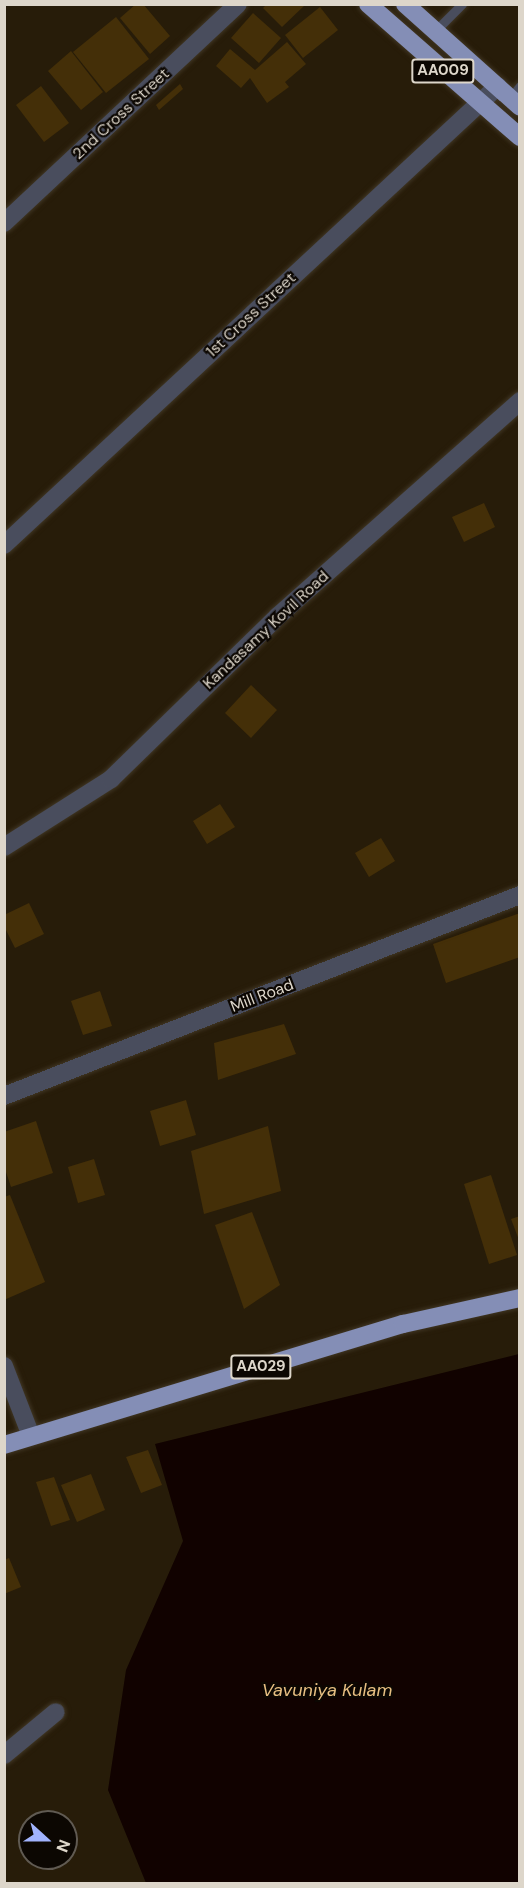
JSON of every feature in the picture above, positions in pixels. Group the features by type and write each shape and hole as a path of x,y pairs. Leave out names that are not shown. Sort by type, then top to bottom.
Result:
{"highway":[{"name":"AA009","path":"368,4 519,137"},
{"name":"AA009","path":"411,10 512,94"},
{"path":"401,33 411,10"},
{"name":"AA029","path":"4,1445 403,1324 519,1298"}],"street":[{"name":"2nd Cross Street","path":"6,220 238,4"},
{"name":"1st Cross Street","path":"4,545 479,102 512,94"},
{"name":"Kandasamy Kovil Road","path":"4,847 111,779 278,616 519,401"},
{"name":"Mill Road","path":"4,1096 519,895"},
{"path":"4,1366 31,1436"},
{"path":"4,1755 56,1712"}],"lane":[{"path":"435,31 462,4"}],"water":[{"name":"Vavuniya Kulam","path":"519,1354 519,1883 146,1883 108,1790 126,1670 183,1541 155,1444"}],"building":[{"path":"136,4 143,4 170,36 150,54 120,18"},
{"path":"266,5 305,5 282,27 263,8"},
{"path":"320,7 338,30 303,58 285,35"},
{"path":"253,13 281,38 259,63 231,38"},
{"path":"116,17 149,59 106,93 73,52"},
{"path":"287,42 306,64 285,82 289,87 267,103 250,78 241,88 216,66 230,49 255,70"},
{"path":"71,51 103,92 81,110 48,71"},
{"path":"180,84 183,89 159,110 156,105"},
{"path":"41,86 69,123 44,142 16,105"},
{"path":"484,503 495,527 464,542 452,517"},
{"path":"251,685 277,710 251,738 225,713"},
{"path":"220,804 235,827 207,844 193,821"},
{"path":"381,838 395,861 369,877 355,853"},
{"path":"29,903 44,934 15,948 4,926 4,915"},
{"path":"520,913 520,957 446,983 433,944"},
{"path":"100,991 112,1026 83,1035 71,1001"},
{"path":"284,1024 296,1054 218,1080 214,1043"},
{"path":"186,1100 196,1135 160,1146 150,1111"},
{"path":"36,1121 53,1173 11,1187 4,1166 4,1132"},
{"path":"268,1126 281,1191 204,1214 191,1151"},
{"path":"94,1159 105,1195 78,1203 68,1167"},
{"path":"491,1175 517,1255 489,1264 464,1184"},
{"path":"10,1195 45,1282 4,1300 4,1197"},
{"path":"252,1212 280,1285 244,1309 215,1225"},
{"path":"520,1216 520,1240 519,1240 511,1219"},
{"path":"148,1450 162,1485 141,1493 126,1457"},
{"path":"91,1474 105,1510 77,1522 61,1485"},
{"path":"54,1477 70,1520 51,1526 36,1482"},
{"path":"9,1558 21,1587 4,1594 4,1560"}]}
